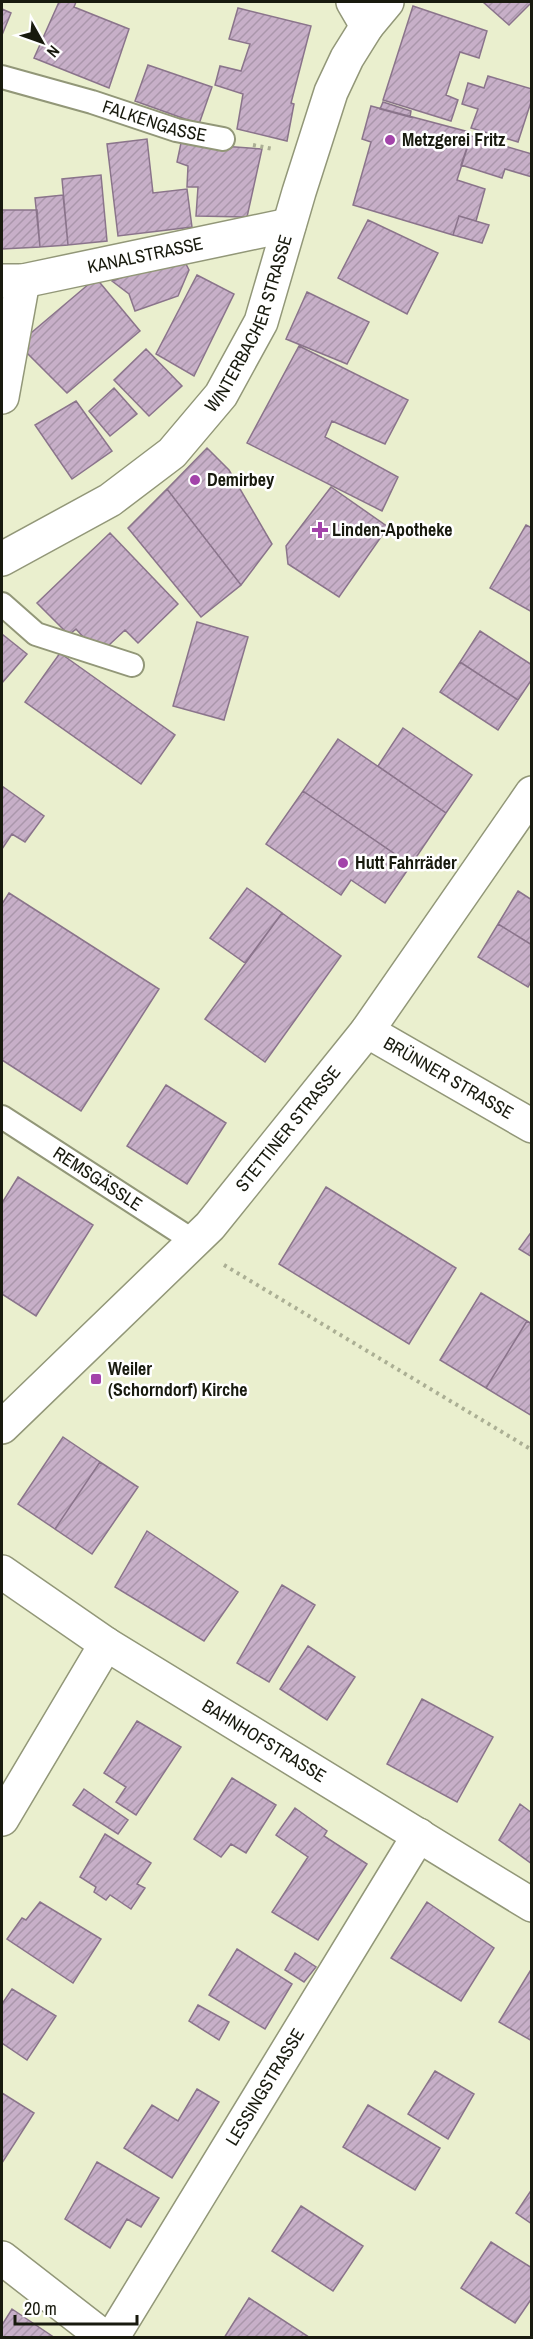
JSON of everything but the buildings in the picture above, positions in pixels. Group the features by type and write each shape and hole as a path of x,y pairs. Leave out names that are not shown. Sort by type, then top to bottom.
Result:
{"street":[{"name":"WINTERBACHER STRASSE","path":"2,559 110,500 172,453 221,395 261,322 310,157 360,14 387,2"},
{"name":"KANALSTRASSE","path":"12,281 289,225"},
{"path":"2,398 12,281"},
{"name":"STETTINER STRASSE","path":"2,1427 210,1226 367,1031 531,793"},
{"name":"BRÜNNER STRASSE","path":"367,1031 531,1126"},
{"name":"BAHNHOFSTRASSE","path":"2,1572 106,1644 531,1905"},
{"path":"2,1819 106,1644"},
{"name":"LESSINGSTRASSE","path":"112,2337 419,1835"},
{"path":"2,2258 105,2337"}],"lane":[{"name":"FALKENGASSE","path":"2,77 92,102 176,130 223,139"},
{"path":"2,604 36,634 132,665"},
{"name":"REMSGÄSSLE","path":"2,1117 195,1242"}],"path":[{"name":"FALKENGASSE","path":"223,139 310,157"},
{"path":"223,1264 231,1271 531,1450"}],"place":[{"name":"Metzgerei Fritz","path":"390,140"},
{"name":"Demirbey","path":"195,480"},
{"name":"Linden-Apotheke","path":"320,530"},
{"name":"Hutt Fahrräder","path":"343,863"},
{"name":"Weiler (Schorndorf) Kirche","path":"96,1379"}]}
